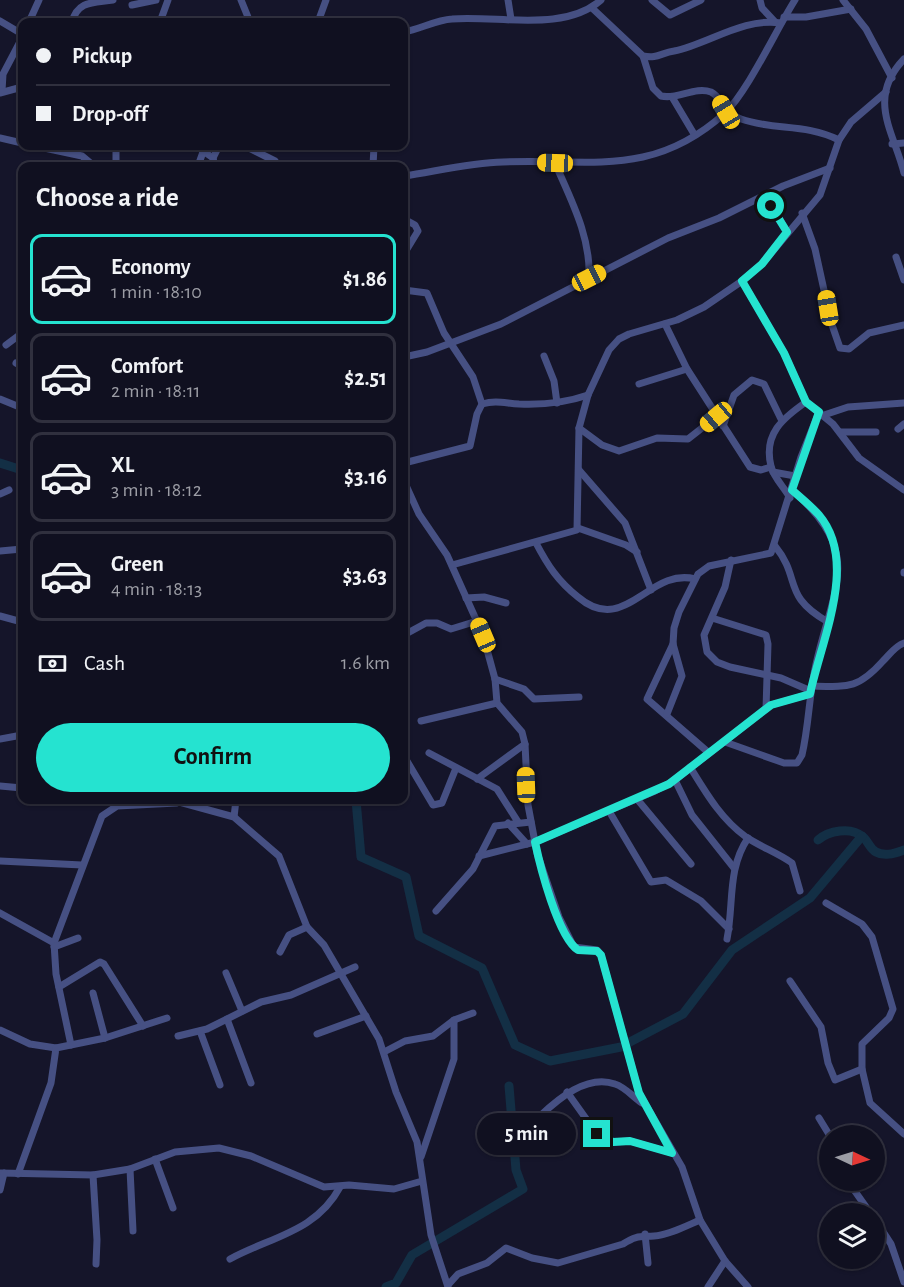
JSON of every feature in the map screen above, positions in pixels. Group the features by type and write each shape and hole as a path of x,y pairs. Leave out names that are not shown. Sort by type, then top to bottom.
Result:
{"street":[{"path":"31,18 39,0"},
{"path":"73,18 83,5 89,2 113,0"},
{"path":"132,5 156,0"},
{"path":"161,18 168,0"},
{"path":"241,0 247,18"},
{"path":"319,18 326,0"},
{"path":"508,0 511,19"},
{"path":"408,31 451,19 555,18 592,8 601,0"},
{"path":"652,0 670,15 701,0"},
{"path":"760,0 762,8 780,20"},
{"path":"408,175 504,162 604,164 630,160 667,149 726,112 738,96 780,20 795,0"},
{"path":"643,56 657,58 755,23 806,17 847,5 854,0"},
{"path":"847,5 866,29 892,78"},
{"path":"592,8 643,56 653,88 661,96 712,93 726,112 750,122 808,128 839,140"},
{"path":"0,21 18,33"},
{"path":"18,44 3,74 1,92 18,88"},
{"path":"904,59 886,92 885,117 892,144 899,154 904,174"},
{"path":"452,566 575,532 578,528 579,428 588,395 601,364 620,339 704,307 762,264 802,213 820,195 839,140 862,110 886,92"},
{"path":"672,96 694,134"},
{"path":"0,138 18,142"},
{"path":"892,144 904,143"},
{"path":"54,150 82,156 89,162"},
{"path":"201,150 213,158"},
{"path":"214,162 213,158 217,150"},
{"path":"253,150 275,161"},
{"path":"199,162 203,152"},
{"path":"555,163 585,233 589,252 589,278"},
{"path":"408,356 452,343 501,324 668,238 719,218 761,197 830,168"},
{"path":"761,197 776,213 787,232"},
{"path":"802,213 815,249 832,328 840,348 849,349 869,333 904,325"},
{"path":"408,221 415,225 418,231 408,247"},
{"path":"897,257 904,279"},
{"path":"742,281 784,353 806,402 822,413 840,432 859,458 904,490"},
{"path":"408,291 427,293 435,316 473,377 482,404 477,414 470,446 408,462"},
{"path":"664,324 687,369 750,468 772,469 795,476"},
{"path":"6,345 18,336"},
{"path":"544,356 554,381 557,403"},
{"path":"639,384 687,369"},
{"path":"723,426 734,395 752,380 764,384 781,419"},
{"path":"482,404 499,400 517,404 557,403 588,395"},
{"path":"0,399 18,406"},
{"path":"725,742 784,763 797,763 805,743 811,690 837,582 834,546 820,516 791,494 772,469 773,437 781,419 806,402"},
{"path":"822,413 848,407 904,403"},
{"path":"709,753 667,714 647,699 673,644 678,612 695,579 704,568 731,560 767,555 775,546 795,476 822,413"},
{"path":"579,428 602,445 619,452 657,438 688,440 716,417"},
{"path":"840,432 876,432"},
{"path":"579,470 625,523 651,590"},
{"path":"0,494 9,490"},
{"path":"408,490 418,514 452,566 477,621 495,679 497,704 522,732 525,744 531,843 559,917 570,940 578,950 597,951 601,955 644,1104 682,1167 700,1220 725,1261 747,1287"},
{"path":"578,528 626,545 637,552"},
{"path":"537,543 556,578 584,602 596,608 616,609 676,578 695,579"},
{"path":"775,546 785,561 792,586 802,604 828,622"},
{"path":"0,551 18,549"},
{"path":"731,560 725,587 704,635 707,652 711,658 729,667 796,683 811,690"},
{"path":"466,598 484,597 506,603"},
{"path":"0,616 18,621"},
{"path":"712,618 766,635 765,709"},
{"path":"408,633 426,623 437,623 451,628 477,621"},
{"path":"479,856 531,843 637,799 675,780 765,709 811,690 849,687 863,681 895,647 904,643"},
{"path":"667,714 682,676 673,644"},
{"path":"495,679 524,689 534,699 579,697"},
{"path":"421,721 497,704"},
{"path":"0,739 18,736"},
{"path":"477,779 525,744"},
{"path":"429,753 497,789 518,822"},
{"path":"408,763 433,805 442,804 456,768"},
{"path":"690,767 722,815 748,838 792,863 798,877 800,891"},
{"path":"675,780 692,815 734,868"},
{"path":"0,786 18,788"},
{"path":"637,799 692,864"},
{"path":"71,1045 59,987 54,945 102,816 117,806 141,804"},
{"path":"192,804 234,817 276,852 308,927 324,945 366,1016 384,1053 396,1092 417,1142 430,1234 448,1286 458,1274 487,1263 506,1248 532,1258 558,1263 623,1244 645,1234 655,1236 700,1220"},
{"path":"234,817 236,804"},
{"path":"609,811 651,882 666,880 694,897 710,907 729,930"},
{"path":"436,910 463,882 495,826 531,822"},
{"path":"508,823 531,843"},
{"path":"727,939 734,868 740,850 748,838"},
{"path":"0,861 82,865"},
{"path":"826,903 862,924 872,937 893,1009 889,1018 862,1044 862,1069 870,1103 904,1134"},
{"path":"0,913 54,945 78,938"},
{"path":"280,951 289,935 308,927"},
{"path":"59,987 100,962 104,964 143,1026"},
{"path":"178,1036 200,1031 261,1002 291,995 355,967"},
{"path":"226,973 242,1011"},
{"path":"790,981 821,1027 828,1064 835,1080 862,1069"},
{"path":"93,993 105,1038"},
{"path":"384,1053 405,1041 433,1036 454,1020 473,1013"},
{"path":"317,1034 366,1016"},
{"path":"0,1030 30,1044 56,1048 105,1038 167,1018"},
{"path":"227,1019 251,1083"},
{"path":"419,1160 426,1146 446,1077 454,1059 454,1020"},
{"path":"200,1031 220,1085"},
{"path":"18,1174 51,1083 56,1048"},
{"path":"540,1116 567,1092 608,1082 622,1088 644,1104"},
{"path":"567,1092 597,1134 613,1142 630,1141 672,1153"},
{"path":"819,1118 823,1125"},
{"path":"0,1190 2,1173 93,1175 130,1169 175,1152 230,1149 324,1187 349,1185 394,1189 422,1180"},
{"path":"155,1159 173,1208"},
{"path":"130,1169 133,1231"},
{"path":"93,1175 97,1240 96,1264"},
{"path":"230,1259 299,1230 329,1204 340,1187"},
{"path":"645,1234 648,1263"},
{"path":"885,1237 896,1256 904,1282"},
{"path":"896,1256 904,1251"},
{"path":"708,1287 725,1261"}],"waterway":[{"path":"0,463 18,469"},
{"path":"356,804 361,857 406,877 419,936 482,968 515,1045 550,1061 621,1047"},
{"path":"818,840 833,832 846,831 858,834 874,851 879,853 890,854 904,850"},
{"path":"628,1043 683,1014 732,950 810,898 862,836"},
{"path":"386,1287 396,1283 412,1255 523,1189 516,1170 509,1086"}],"route":[{"path":"597,1134 613,1142 630,1141 672,1153 639,1093 601,955 597,951 578,950 574,947 559,917 535,842 568,830 669,784 771,705 810,694 835,597 838,573 830,532 820,516 792,490 812,425 819,412 806,402 784,353 742,281 762,264 787,232 771,206"}]}
